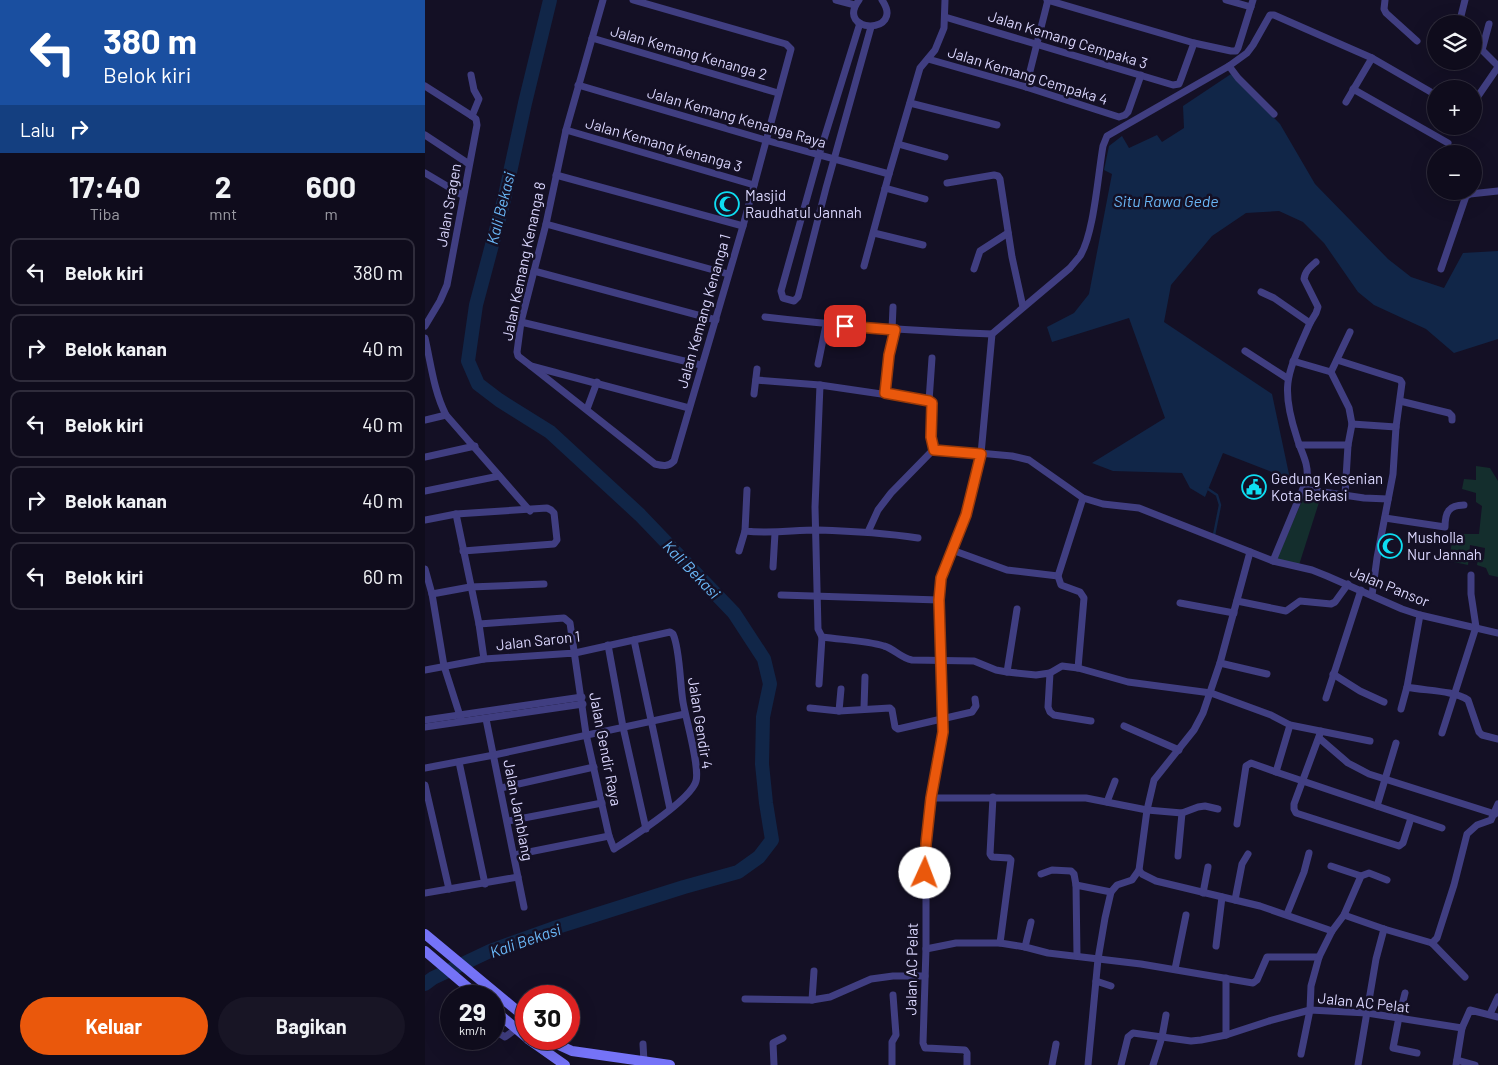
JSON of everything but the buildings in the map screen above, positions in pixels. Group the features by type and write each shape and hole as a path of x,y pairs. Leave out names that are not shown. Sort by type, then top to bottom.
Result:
{"main road":[{"path":"425,934 515,1009"},
{"path":"425,951 465,985"},
{"path":"505,1020 515,1028"},
{"path":"544,1050 565,1065"},
{"path":"570,1050 668,1065"}],"street":[{"name":"Jalan Kemang Kenanga 8","path":"531,366 518,356 517,352 521,322 566,130 603,0"},
{"name":"Jalan Kemang Kenanga 1","path":"587,409 655,464 664,466 670,465 674,461 743,226 778,92 791,53 791,49 786,44 633,0"},
{"path":"835,0 857,3 855,15 860,23 871,27 877,26 885,17 885,5 882,0"},
{"path":"864,266 920,68 929,59 940,38 945,17 945,0"},
{"path":"1025,87 1038,45 1048,0 1194,43 1236,51 1252,4 1226,0"},
{"path":"1385,0 1384,9 1386,12 1417,41"},
{"path":"1461,15 1465,0"},
{"path":"765,317 826,325 992,334 1070,268 1080,255 1087,240 1091,224 1103,146 1107,136 1229,66 1247,53 1270,15 1274,15 1372,58 1427,90"},
{"name":"Jalan Kemang Cempaka 3","path":"945,17 1173,85 1179,84 1194,43"},
{"path":"860,23 819,154 781,291 783,298 794,301 798,297 871,27"},
{"path":"1482,90 1498,67 1482,50 1489,24"},
{"name":"Jalan Kemang Kenanga 2","path":"592,38 778,92"},
{"path":"1346,102 1372,58"},
{"name":"Jalan Kemang Cempaka 4","path":"929,59 1119,117 1125,116 1128,112 1141,75"},
{"path":"1229,66 1274,114"},
{"name":"Jalan Sragen","path":"425,326 440,302 447,285 458,229 462,195 477,128 476,119 472,116 479,100 473,90 471,75"},
{"path":"425,86 472,116"},
{"name":"Jalan Kemang Kenanga Raya","path":"578,86 889,174"},
{"path":"1353,89 1449,143"},
{"path":"910,103 997,126"},
{"name":"Jalan Kemang Kenanga 3","path":"566,130 754,185"},
{"path":"425,135 469,164"},
{"path":"898,144 945,157"},
{"path":"425,173 462,195"},
{"path":"555,175 743,226"},
{"path":"947,184 994,175 1000,179 1008,233 1023,307"},
{"path":"885,188 925,198"},
{"path":"1441,269 1466,196 1498,191"},
{"path":"545,224 728,274"},
{"path":"874,232 923,245"},
{"path":"974,269 980,251 1008,233"},
{"path":"1273,561 1307,479 1308,464 1299,445 1287,406 1287,378 1309,323 1316,313 1317,306 1304,279 1306,272 1316,262"},
{"path":"534,271 716,320"},
{"path":"1261,292 1275,298 1309,323"},
{"path":"885,393 893,330 893,307"},
{"path":"521,322 701,365"},
{"path":"818,364 826,325"},
{"path":"1331,372 1350,332"},
{"name":"Jalan AC Pelat","path":"967,1065 967,1053 965,1050 927,1048 923,1046 926,949 925,860 931,798 942,747 943,717 939,600 941,578 971,497 981,454 992,334"},
{"path":"425,338 438,397 446,415 530,511"},
{"path":"1245,351 1287,378"},
{"path":"932,358 929,401 932,404 931,437 934,450"},
{"path":"1337,360 1400,380 1403,387 1396,427 1393,474 1377,558 1373,595"},
{"path":"1293,361 1331,372 1349,408 1352,424 1348,445 1345,495"},
{"path":"531,366 587,409 597,382"},
{"path":"531,366 689,408"},
{"path":"754,394 757,369"},
{"path":"756,380 820,385 885,393 929,401"},
{"path":"819,684 822,638 818,629 815,489 820,385"},
{"path":"1400,401 1449,413 1452,416 1452,420"},
{"path":"425,420 446,415"},
{"path":"1352,424 1396,427"},
{"path":"1299,445 1348,445"},
{"path":"425,457 475,446"},
{"path":"867,532 878,510 891,492 934,450 1012,456 1029,460 1083,498 1058,576 1061,585 1080,592 1084,598 1078,668"},
{"path":"425,491 499,476"},
{"path":"1303,489 1364,498 1388,499"},
{"path":"739,551 745,531 747,490"},
{"name":"Jalan Pansor","path":"1083,498 1103,504 1139,508 1273,561 1312,569 1402,609 1498,633"},
{"path":"1385,518 1445,527 1445,518 1450,508 1455,505 1464,505"},
{"path":"425,520 456,514 530,511 547,508 554,513 557,540 554,544 463,551"},
{"path":"456,514 479,624 484,659"},
{"path":"745,531 775,533 816,530 867,532 919,538"},
{"path":"773,566 775,533"},
{"path":"952,550 1007,570 1058,576"},
{"path":"1088,1065 1098,959 1111,892 1117,885 1132,880 1139,870 1147,810 1154,780 1199,722 1211,693 1250,552"},
{"path":"425,573 432,594 444,666 461,719"},
{"path":"1442,733 1476,627 1471,594 1471,575"},
{"path":"432,594 470,587 544,584"},
{"path":"1237,601 1286,610 1300,601 1331,604 1335,602 1348,584"},
{"path":"1325,698 1361,590"},
{"path":"781,595 939,600"},
{"path":"1180,603 1234,613"},
{"path":"1007,672 1017,609"},
{"path":"1401,709 1407,687 1420,615"},
{"name":"Jalan Gendir Raya","path":"479,624 564,618 570,622 586,734 609,836 614,849"},
{"name":"Jalan Gendir 4","path":"614,849 646,829 692,790 697,781 694,752 685,714 673,634 670,632 634,640"},
{"path":"822,638 879,644 892,649 905,659 974,661 996,670 1007,672 1036,675 1050,673 1062,666 1078,668 1128,682 1211,693 1271,715 1290,725 1320,734 1370,741"},
{"path":"634,640 670,809"},
{"name":"Jalan Saron 1","path":"425,670 484,659 575,653 634,640"},
{"path":"608,645 623,727 646,829"},
{"path":"1220,662 1267,674"},
{"path":"1050,673 1048,707 1050,712 1054,715 1091,721"},
{"path":"1333,674 1360,691 1384,702"},
{"path":"864,708 865,677"},
{"path":"1407,687 1454,694 1468,700 1479,732 1482,735 1498,738"},
{"path":"839,711 841,689"},
{"path":"810,708 839,711 864,708 891,708 895,726 898,729 943,717 972,712 975,709 975,699"},
{"path":"425,720 481,717 582,701"},
{"path":"425,768 685,714"},
{"name":"Jalan Jamblang","path":"481,717 501,788 524,907"},
{"path":"425,727 461,719"},
{"path":"1276,772 1290,725"},
{"path":"1124,726 1179,750"},
{"path":"1320,734 1358,770 1495,814"},
{"path":"1320,734 1294,804 1293,809 1296,812 1397,846 1401,846 1403,843 1411,818"},
{"path":"1377,806 1396,743"},
{"path":"459,762 485,884"},
{"path":"1237,824 1246,766 1251,763 1442,828"},
{"path":"501,788 594,768"},
{"path":"1107,802 1115,781"},
{"path":"425,785 449,889"},
{"path":"993,797 990,854 992,857 1009,858 1011,860 1000,943"},
{"path":"931,798 1086,798 1147,810 1182,813 1205,806 1218,809"},
{"path":"508,821 602,803"},
{"path":"1432,943 1437,938 1454,885 1467,834 1479,824 1491,820 1498,804"},
{"path":"1178,856 1182,813"},
{"path":"514,855 609,836"},
{"path":"1287,914 1304,872 1309,853"},
{"path":"1235,900 1242,864 1248,854"},
{"path":"1331,866 1361,876 1369,873 1387,880"},
{"path":"1203,893 1208,867"},
{"path":"1041,874 1052,870 1071,871 1074,874 1076,885 1077,956"},
{"path":"1139,870 1156,881 1287,914 1332,931"},
{"path":"1301,1054 1310,1010 1310,994 1319,957 1332,931 1344,916 1361,876"},
{"path":"425,893 518,877"},
{"path":"1076,885 1111,892"},
{"path":"1216,946 1222,897"},
{"path":"1175,969 1185,915"},
{"path":"1344,916 1432,943 1465,977"},
{"path":"1025,947 1031,922"},
{"path":"1358,1065 1376,959 1384,929"},
{"path":"926,949 956,944 1000,943 1048,953 1175,969 1253,983 1256,981 1267,958 1319,957"},
{"path":"812,1000 814,972"},
{"path":"745,999 812,1000 830,997 871,979 893,976 925,976"},
{"path":"1226,978 1226,1035"},
{"path":"1096,981 1111,986"},
{"path":"1405,993 1393,1048 1417,1053"},
{"path":"890,1063 892,1042 896,1035 893,995"},
{"path":"1490,1014 1498,997"},
{"name":"Jalan AC Pelat","path":"1121,1065 1131,1033 1201,1040 1226,1035 1310,1010 1367,1013 1462,1028"},
{"path":"1475,1065 1457,1062 1462,1028 1470,1010 1498,1017"},
{"path":"1153,1065 1162,1037 1166,1015"},
{"path":"774,1065 773,1043 783,1038"},
{"path":"643,1044 645,1062"},
{"path":"1052,1065 1056,1044"}],"green space":[{"path":"1476,466 1490,468 1498,481 1498,577 1489,575 1486,568 1477,565 1478,559 1484,559 1485,548 1470,545 1468,565 1449,561 1453,534 1479,534 1482,506 1476,502 1476,493 1462,489 1464,479 1476,480"},
{"path":"1306,492 1321,496 1299,565 1276,560"}],"water":[{"name":"Situ Rawa Gede","path":"1231,74 1280,124 1315,184 1388,259 1411,277 1444,288 1463,253 1498,251 1498,339 1454,353 1426,329 1374,305 1358,292 1324,243 1303,222 1279,211 1246,213 1212,236 1171,285 1164,322 1272,394 1290,479 1223,453 1205,497 1190,488 1182,473 1113,471 1092,463 1165,418 1129,318 1052,342 1047,327 1074,313 1089,294 1112,174 1104,170 1109,146 1122,136 1129,148 1157,135 1162,142 1184,128 1183,106"}],"waterway":[{"name":"Kali Bekasi","path":"425,984 433,978 490,951 554,928 738,872 759,857 772,840 762,764 763,717 770,684 764,659 734,613 640,515 550,432 499,400 478,384 468,361 476,305 504,200 550,0"},
{"path":"1208,489 1217,495 1220,505 1214,535"}],"place":[{"name":"Masjid Raudhatul Jannah","path":"727,204"},
{"name":"Gedung Kesenian Kota Bekasi","path":"1254,487"},
{"name":"Musholla Nur Jannah","path":"1390,546"}],"route":[{"path":"845,326 895,330 889,355 885,393 932,403 931,437 934,450 981,454 966,515 941,578 939,600 943,732 942,747 931,798 925,873"}]}
